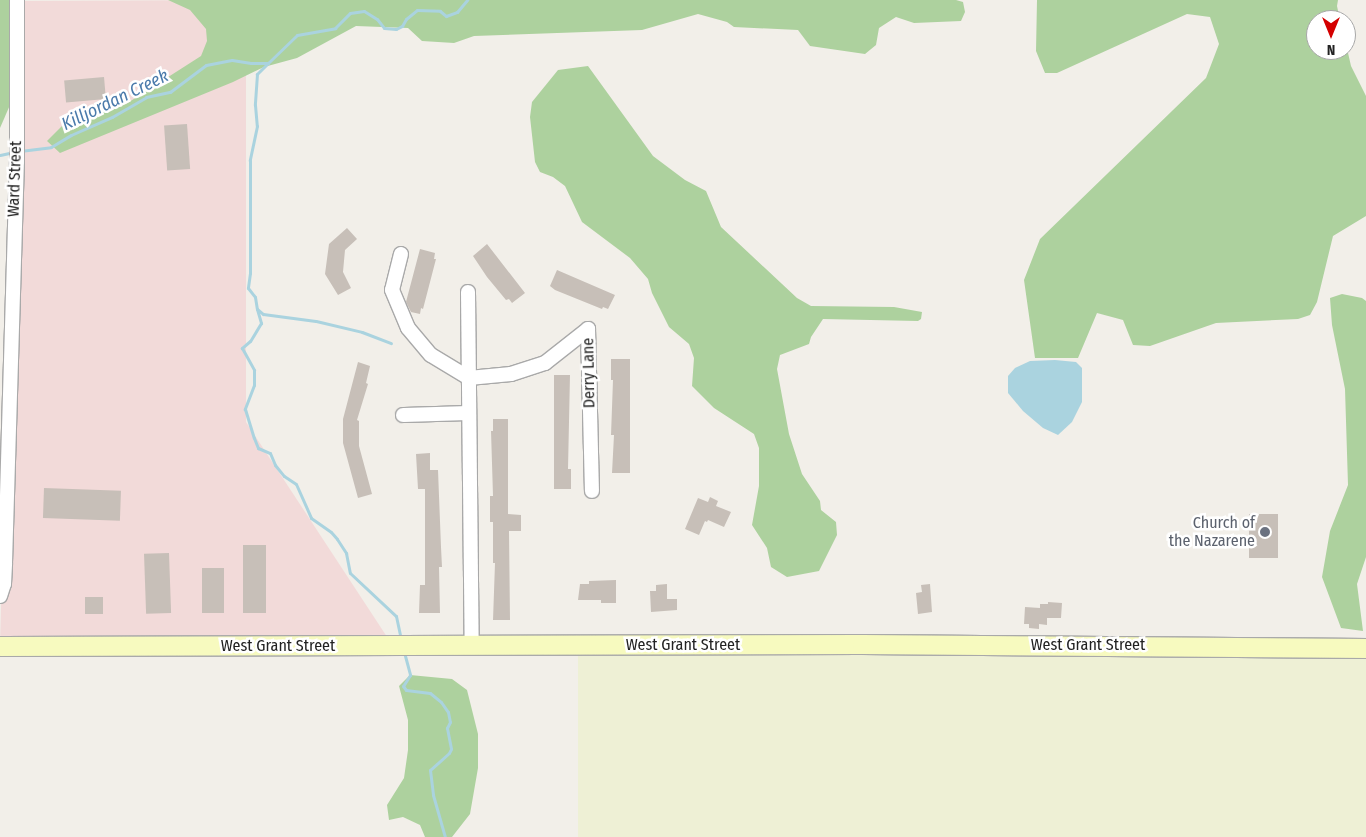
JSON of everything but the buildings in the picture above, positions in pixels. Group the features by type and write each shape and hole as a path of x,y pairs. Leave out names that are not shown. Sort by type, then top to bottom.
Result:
{"main road":[{"name":"West Grant Street","path":"0,646 872,644 1366,648"}],"street":[{"name":"Ward Street","path":"0,596 4,584 5,562 16,161 17,0"},
{"path":"400,254 392,290 408,328 431,355 469,378"},
{"path":"468,292 472,646"},
{"name":"Derry Lane","path":"469,378 511,374 545,363 588,329 592,491"},
{"path":"403,415 469,413"}],"shaded area":[{"path":"246,0 246,422 393,646 0,646 17,1"}],"green space":[{"path":"0,0 9,0 10,105 0,128"},
{"path":"168,0 956,0 963,2 965,12 961,21 914,23 896,17 879,28 876,45 865,54 810,46 798,30 734,27 727,22 698,14 642,30 474,36 454,43 422,41 408,28 356,26 297,58 264,67 233,82 60,153 47,141 65,123 126,104 201,56 207,41 206,29 190,10"},
{"path":"1037,0 1338,0 1338,10 1306,10 1306,60 1350,60 1366,96 1366,216 1333,236 1317,302 1310,315 1298,319 1216,323 1150,346 1133,345 1123,320 1097,313 1078,358 1035,358 1024,280 1040,239 1206,78 1219,44 1210,17 1187,14 1057,73 1045,73 1036,51"},
{"path":"588,66 653,156 685,180 706,191 721,227 797,298 811,306 894,307 922,312 921,319 918,321 823,319 811,337 809,344 780,355 777,369 789,434 802,474 820,501 821,510 836,522 837,535 819,571 787,577 771,567 767,548 752,525 759,486 759,448 754,434 714,408 692,386 694,358 689,344 669,327 652,293 648,279 630,258 582,222 565,186 553,177 540,172 535,162 530,117 532,102 558,70"},
{"path":"1342,294 1362,298 1366,301 1366,557 1357,584 1363,631 1341,628 1322,577 1330,531 1348,485 1345,389 1332,325 1330,298"},
{"path":"578,645 1366,645 1366,837 578,837"},
{"path":"410,675 452,679 467,690 478,734 478,768 470,814 452,837 425,837 420,825 403,817 389,820 387,805 404,778 408,750 408,720 399,686"}],"water":[{"path":"1055,360 1076,362 1082,368 1082,402 1072,422 1058,435 1043,428 1023,411 1008,393 1008,376 1015,368 1030,361"}],"waterway":[{"name":"Killjordan Creek","path":"20,151 51,147 71,135 112,117 146,97 170,92 206,65 232,60 268,63 297,35 335,28 350,13 364,11 377,19 384,28 396,29 402,26 406,19 417,10 440,11 446,16 457,12 467,0"},
{"path":"268,63 257,74 255,105 257,126 250,160 250,273 248,288 255,297 257,309 263,314 316,321 362,332 391,343"},
{"name":"Killjordan Creek","path":"0,155 14,152"},
{"path":"257,309 261,323 250,341 242,348 254,370 254,385 245,409 258,448 270,453 275,465 284,476 296,484 311,518 331,532 337,539 346,553 350,573 396,616 401,639"},
{"path":"404,652 410,675 403,686 406,690 430,693 441,702 448,712 450,722 447,728 451,749 430,770 433,795 445,837"}],"place":[{"name":"Church of the Nazarene","path":"1265,532"}]}
